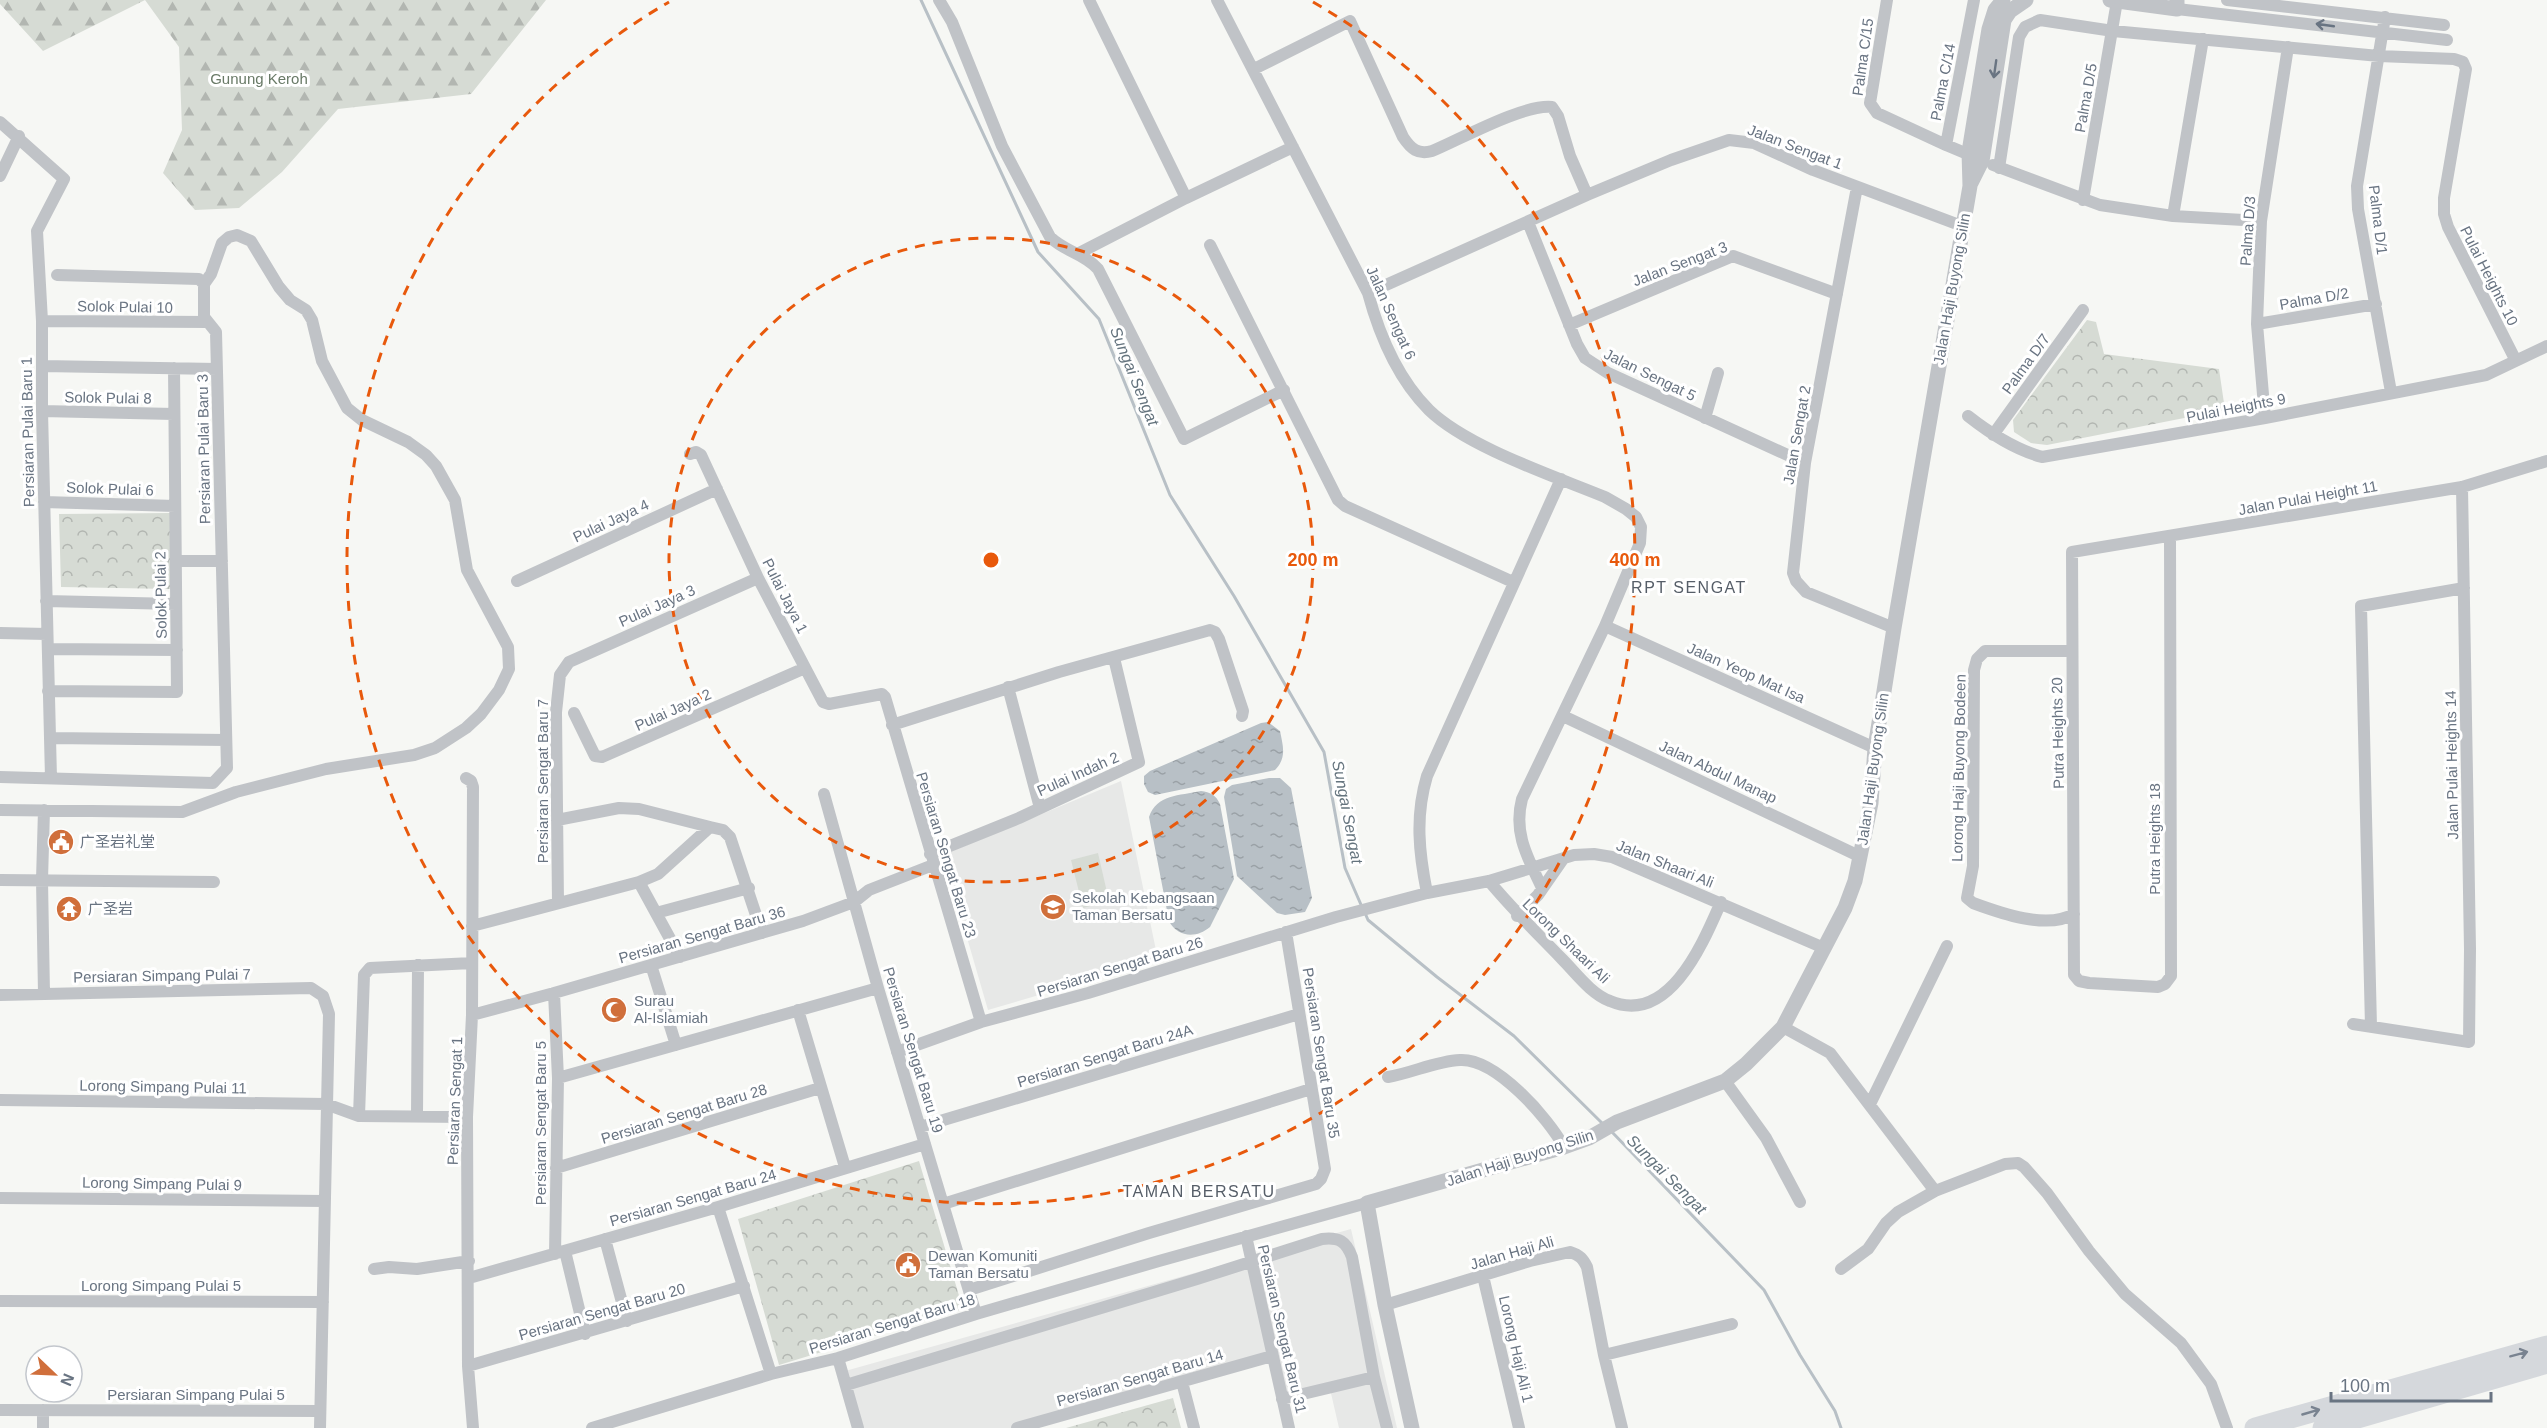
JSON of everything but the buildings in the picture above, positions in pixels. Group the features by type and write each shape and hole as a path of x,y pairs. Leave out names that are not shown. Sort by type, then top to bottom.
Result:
{"highway":[{"path":"2255,1428 2547,1346"},
{"path":"2323,1428 2547,1363"}],"street":[{"path":"939,0 960,40 1002,146 1050,237 1060,246 1090,259 1098,269 1184,439 1284,390"},
{"path":"1089,0 1186,198"},
{"name":"Jalan Sengat 6","path":"1217,0 1368,293 1376,322 1404,378 1430,410 1467,437 1626,509 1636,517 1641,527 1641,534 1605,626"},
{"name":"Palma C/15","path":"1887,0 1870,103 1877,113 1946,145"},
{"name":"Palma C/14","path":"1946,145 1974,0"},
{"path":"1976,158 1989,28 1995,10 2003,0"},
{"path":"1976,158 2004,20 2010,11 2026,0"},
{"path":"2110,0 2170,4 2383,34 2447,40"},
{"path":"2227,0 2444,25"},
{"name":"Palma D/5","path":"2083,200 2117,1"},
{"name":"Palma D/1","path":"2385,17 2357,186 2358,209 2391,392"},
{"path":"1999,168 2019,36 2025,27 2040,20 2113,31 2379,56"},
{"path":"1254,69 1350,21 1403,137 1417,152 1424,154 1502,120 1544,106 1552,107 1558,116 1570,156 1587,195"},
{"path":"2173,216 2203,39"},
{"name":"Palma D/3","path":"2265,418 2257,324 2261,221 2288,47"},
{"name":"Pulai Heights 10","path":"2379,56 2454,59 2463,62 2466,69 2444,198 2444,214 2448,227 2516,360"},
{"name":"Persiaran Pulai Baru 1","path":"0,122 19,136 64,179 37,231 42,321 51,778"},
{"path":"0,176 19,136"},
{"name":"Jalan Sengat 1","path":"1368,293 1428,264 1587,195 1692,152 1729,140 1754,143 1857,187 1962,226"},
{"path":"1946,145 1999,168 2100,205 2173,216 2261,221"},
{"path":"1079,253 1293,147"},
{"name":"Jalan Haji Buyong Silin","path":"1367,1203 1564,1147 1589,1138 1617,1122 1725,1081 1746,1064 1783,1027 1845,908 1861,857 1871,803 1875,748 1894,628 1962,226 1976,158"},
{"name":"Jalan Sengat 2","path":"1857,187 1805,463 1793,573 1806,592 1894,628"},
{"name":"Jalan Sengat 5","path":"1528,222 1569,325 1585,358 1596,367 1805,463"},
{"path":"0,810 182,812 236,792 315,772 414,754 449,741 481,714 499,690 509,669 508,647 467,570 455,500 436,466 426,455 408,442 362,420 347,408 322,361 312,320 306,310 290,300 279,288 251,241 237,235 229,237 222,243 211,274 204,284 199,279 57,275"},
{"path":"1210,245 1338,500 1345,506 1513,582"},
{"name":"Jalan Sengat 3","path":"1569,325 1733,256 1837,294"},
{"name":"Persiaran Pulai Baru 3","path":"51,778 213,783 227,768 216,332 204,317 204,284"},
{"name":"Palma D/2","path":"2257,324 2376,304"},
{"name":"Palma D/7","path":"1993,435 2083,310"},
{"name":"Solok Pulai 10","path":"42,321 208,322"},
{"name":"Pulai Heights 9","path":"1968,416 1993,435 2026,453 2042,458 2486,375 2547,346"},
{"path":"42,366 217,369"},
{"name":"Solok Pulai 2","path":"48,691 177,693 174,368"},
{"path":"1705,418 1718,373"},
{"name":"Solok Pulai 8","path":"42,411 174,414"},
{"name":"Pulai Jaya 1","path":"690,454 696,452 700,455 758,578 826,704 884,695"},
{"name":"Jalan Pulai Height 11","path":"2072,552 2462,487 2547,462"},
{"path":"1427,893 1420,851 1420,800 1426,776 1561,479"},
{"name":"Jalan Pulai Heights 14","path":"2371,1027 2469,1042 2470,949 2462,487"},
{"name":"Pulai Jaya 4","path":"517,580 717,489"},
{"name":"Solok Pulai 6","path":"44,502 175,506"},
{"name":"Putra Heights 18","path":"2074,914 2074,975 2079,981 2158,987 2166,984 2171,976 2170,536"},
{"name":"Putra Heights 20","path":"2072,552 2074,914"},
{"path":"176,561 222,561"},
{"name":"Pulai Jaya 3","path":"569,662 758,578"},
{"path":"2353,1024 2371,1027 2361,606 2464,588"},
{"path":"46,602 177,604"},
{"path":"1542,888 1520,837 1520,808 1525,790 1605,626"},
{"name":"Jalan Yeop Mat Isa","path":"1605,626 1875,748"},
{"path":"892,725 1008,687 1210,630 1215,632 1219,639 1243,711 1242,716"},
{"path":"0,633 47,634"},
{"path":"48,649 177,650"},
{"name":"Lorong Haji Buyong Bodeen","path":"2071,651 1985,651 1977,659 1974,670 1973,866 1967,898 1973,903 2023,919 2061,919 2074,914"},
{"name":"Pulai Indah 2","path":"931,859 1139,762 1114,658"},
{"name":"Persiaran Sengat Baru 7","path":"558,903 556,712 560,675 569,662"},
{"name":"Pulai Jaya 2","path":"574,713 595,756 602,757 805,668"},
{"path":"1008,687 1040,808"},
{"name":"Persiaran Sengat Baru 23","path":"884,695 981,1022"},
{"name":"Jalan Abdul Manap","path":"1563,716 1861,857"},
{"path":"50,738 226,740"},
{"path":"0,777 51,778"},
{"name":"Persiaran Sengat 1","path":"466,778 471,781 473,787 472,1015 467,1117 468,1366 473,1428"},
{"name":"Persiaran Sengat Baru 19","path":"824,794 878,988 976,1314"},
{"path":"557,820 619,808 648,811 723,830 730,837 749,888 762,933"},
{"path":"44,994 42,880 45,810"},
{"path":"472,926 639,882 658,874 710,827"},
{"name":"Jalan Shaari Ali","path":"1427,893 1489,881 1584,854 1612,857 1824,948"},
{"name":"Persiaran Sengat Baru 36","path":"472,1015 803,921 854,902 868,890 931,859"},
{"path":"1517,915 1532,902 1563,860"},
{"path":"0,880 213,882"},
{"name":"Lorong Shaari Ali","path":"1489,881 1517,915 1596,993 1609,1001 1635,1005 1648,1002 1667,992 1680,978 1707,934 1721,902"},
{"path":"639,882 680,957"},
{"path":"656,913 749,888"},
{"name":"Persiaran Sengat Baru 26","path":"897,1053 981,1022 1088,993 1286,932 1427,893"},
{"name":"Persiaran Sengat Baru 35","path":"969,1290 1149,1233 1316,1184 1321,1179 1324,1169 1286,932"},
{"path":"1870,1104 1947,946"},
{"path":"359,1116 364,975 369,968 472,963"},
{"path":"417,1116 418,965"},
{"path":"651,965 676,1045"},
{"name":"Persiaran Simpang Pulai 7","path":"0,995 311,988 323,996 329,1014 326,1104"},
{"path":"558,1078 878,988"},
{"name":"Persiaran Sengat Baru 5","path":"554,993 558,1078 556,1168 560,1252 585,1334"},
{"path":"798,1010 845,1167"},
{"name":"Persiaran Sengat Baru 24A","path":"920,1127 1299,1014"},
{"path":"1783,1027 1830,1053 1935,1191"},
{"path":"1388,1077 1460,1060 1476,1061 1493,1071 1527,1099 1553,1127 1564,1147"},
{"path":"1725,1081 1766,1138 1800,1202"},
{"name":"Persiaran Sengat Baru 28","path":"556,1168 820,1088"},
{"path":"943,1204 1311,1089"},
{"name":"Lorong Simpang Pulai 11","path":"0,1100 326,1104 359,1116 467,1117"},
{"path":"320,1428 326,1104"},
{"name":"Persiaran Sengat Baru 24","path":"469,1278 718,1207 925,1144"},
{"path":"1841,1269 1868,1249 1886,1223 1898,1212 1935,1191 2005,1164 2018,1163 2048,1193 2089,1251 2125,1294 2181,1343 2211,1384 2227,1428"},
{"name":"Lorong Simpang Pulai 9","path":"0,1197 324,1201"},
{"path":"1367,1203 1385,1305 1412,1428"},
{"name":"Persiaran Sengat Baru 18","path":"592,1428 771,1374 838,1358 976,1314 1367,1203"},
{"path":"718,1207 771,1374"},
{"name":"Persiaran Sengat Baru 31","path":"1246,1236 1289,1428"},
{"path":"605,1239 627,1321"},
{"path":"846,1386 1322,1239 1341,1239 1348,1246 1352,1257 1374,1377 1387,1428"},
{"name":"Jalan Haji Ali","path":"1385,1305 1530,1262 1570,1252 1576,1254 1582,1258 1587,1267 1604,1355 1622,1428"},
{"path":"374,1269 389,1267 417,1269 469,1261"},
{"name":"Lorong Haji Ali 1","path":"1483,1276 1519,1428"},
{"name":"Persiaran Sengat Baru 20","path":"468,1366 585,1334 744,1286"},
{"name":"Lorong Simpang Pulai 5","path":"0,1301 322,1302"},
{"path":"1604,1355 1732,1324"},
{"name":"Persiaran Sengat Baru 14","path":"1017,1428 1037,1425 1272,1356"},
{"path":"838,1358 858,1428"},
{"path":"1282,1400 1374,1377"},
{"path":"1182,1382 1194,1428"},
{"name":"Persiaran Simpang Pulai 5","path":"0,1410 320,1411"},
{"path":"43,1410 43,1428"}],"shaded area":[{"name":"Sekolah Kebangsaan Taman Bersatu","path":"1121,781 1158,960 988,1010 943,855"},
{"path":"1351,1229 1397,1428 1339,1428 1330,1389 1283,1400 1273,1359 1035,1428 855,1428 838,1373"}],"green space":[{"path":"0,0 145,0 43,51 0,4"},
{"name":"Gunung Keroh","path":"145,0 546,0 471,94 338,109 282,172 239,208 195,210 163,173 182,130 179,47"},
{"path":"2087,320 2096,322 2104,354 2219,369 2225,410 2047,445 2031,443 2014,432 2013,420"},
{"path":"170,513 170,589 61,587 59,514"},
{"path":"1098,853 1109,901 1083,908 1071,860"},
{"path":"919,1161 963,1309 779,1365 738,1219"},
{"path":"1173,1398 1181,1428 1066,1428"}],"water":[{"path":"1268,722 1280,731 1282,742 1283,756 1275,770 1155,795 1148,792 1144,784 1144,776 1150,771"},
{"path":"1280,778 1291,788 1312,898 1305,912 1285,915 1277,913 1237,876 1224,797 1226,789 1232,785"},
{"path":"1201,791 1217,798 1220,804 1234,879 1210,927 1193,935 1182,933 1169,921 1149,817 1157,804 1163,800"}],"waterway":[{"name":"Sungai Sengat","path":"921,0 1038,252 1099,319 1170,495 1234,596 1324,752 1345,868 1362,907"},
{"name":"Sungai Sengat","path":"1365,913 1368,920 1437,977 1514,1036 1604,1125"},
{"name":"Sungai Sengat","path":"1611,1131 1764,1290 1800,1355 1835,1411 1841,1428"}],"place":[{"name":"广圣岩礼堂","path":"61,842"},
{"name":"Sekolah Kebangsaan Taman Bersatu","path":"1053,907"},
{"name":"广圣岩","path":"69,909"},
{"name":"Surau Al-Islamiah","path":"614,1010"},
{"name":"Dewan Komuniti Taman Bersatu","path":"908,1265"}],"district":[{"name":"RPT SENGAT","path":"1689,587"},
{"name":"TAMAN BERSATU","path":"1199,1191"}]}
